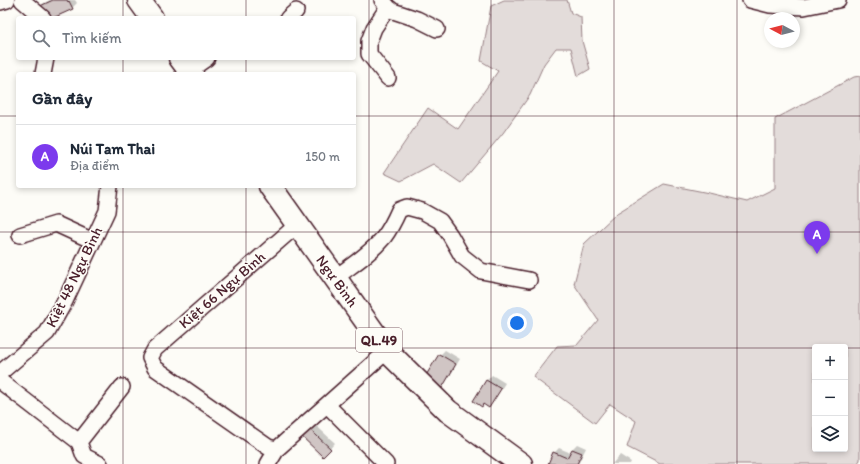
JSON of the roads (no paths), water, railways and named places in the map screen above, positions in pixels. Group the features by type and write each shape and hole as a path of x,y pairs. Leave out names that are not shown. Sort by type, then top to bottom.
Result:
{"highway":[{"path":"139,0 151,16"},
{"name":"Ngự Bình","path":"271,188 387,351 448,411 521,464"}],"street":[{"path":"0,2 7,0"},
{"path":"22,0 40,16"},
{"path":"750,0 770,5 804,7 838,0"},
{"path":"388,78 369,54 369,41 385,4 393,11 417,19 437,29"},
{"path":"43,72 46,60"},
{"path":"186,69 203,60"},
{"name":"Kiệt 48 Ngự Bình","path":"0,373 47,333 107,211 110,188"},
{"path":"335,278 377,244 384,236 399,210 407,207 422,212 440,222 450,235 462,256 481,271 528,280"},
{"path":"20,235 56,224 93,241"},
{"name":"Kiệt 66 Ngự Bình","path":"277,449 268,447 155,368 150,358 155,349 297,225"},
{"path":"268,464 277,449 387,351"},
{"path":"0,381 79,442 84,456 100,464"},
{"path":"79,442 122,387"},
{"path":"327,405 386,464"}],"place":[{"name":"Núi Tam Thai","path":"817,254"}]}
